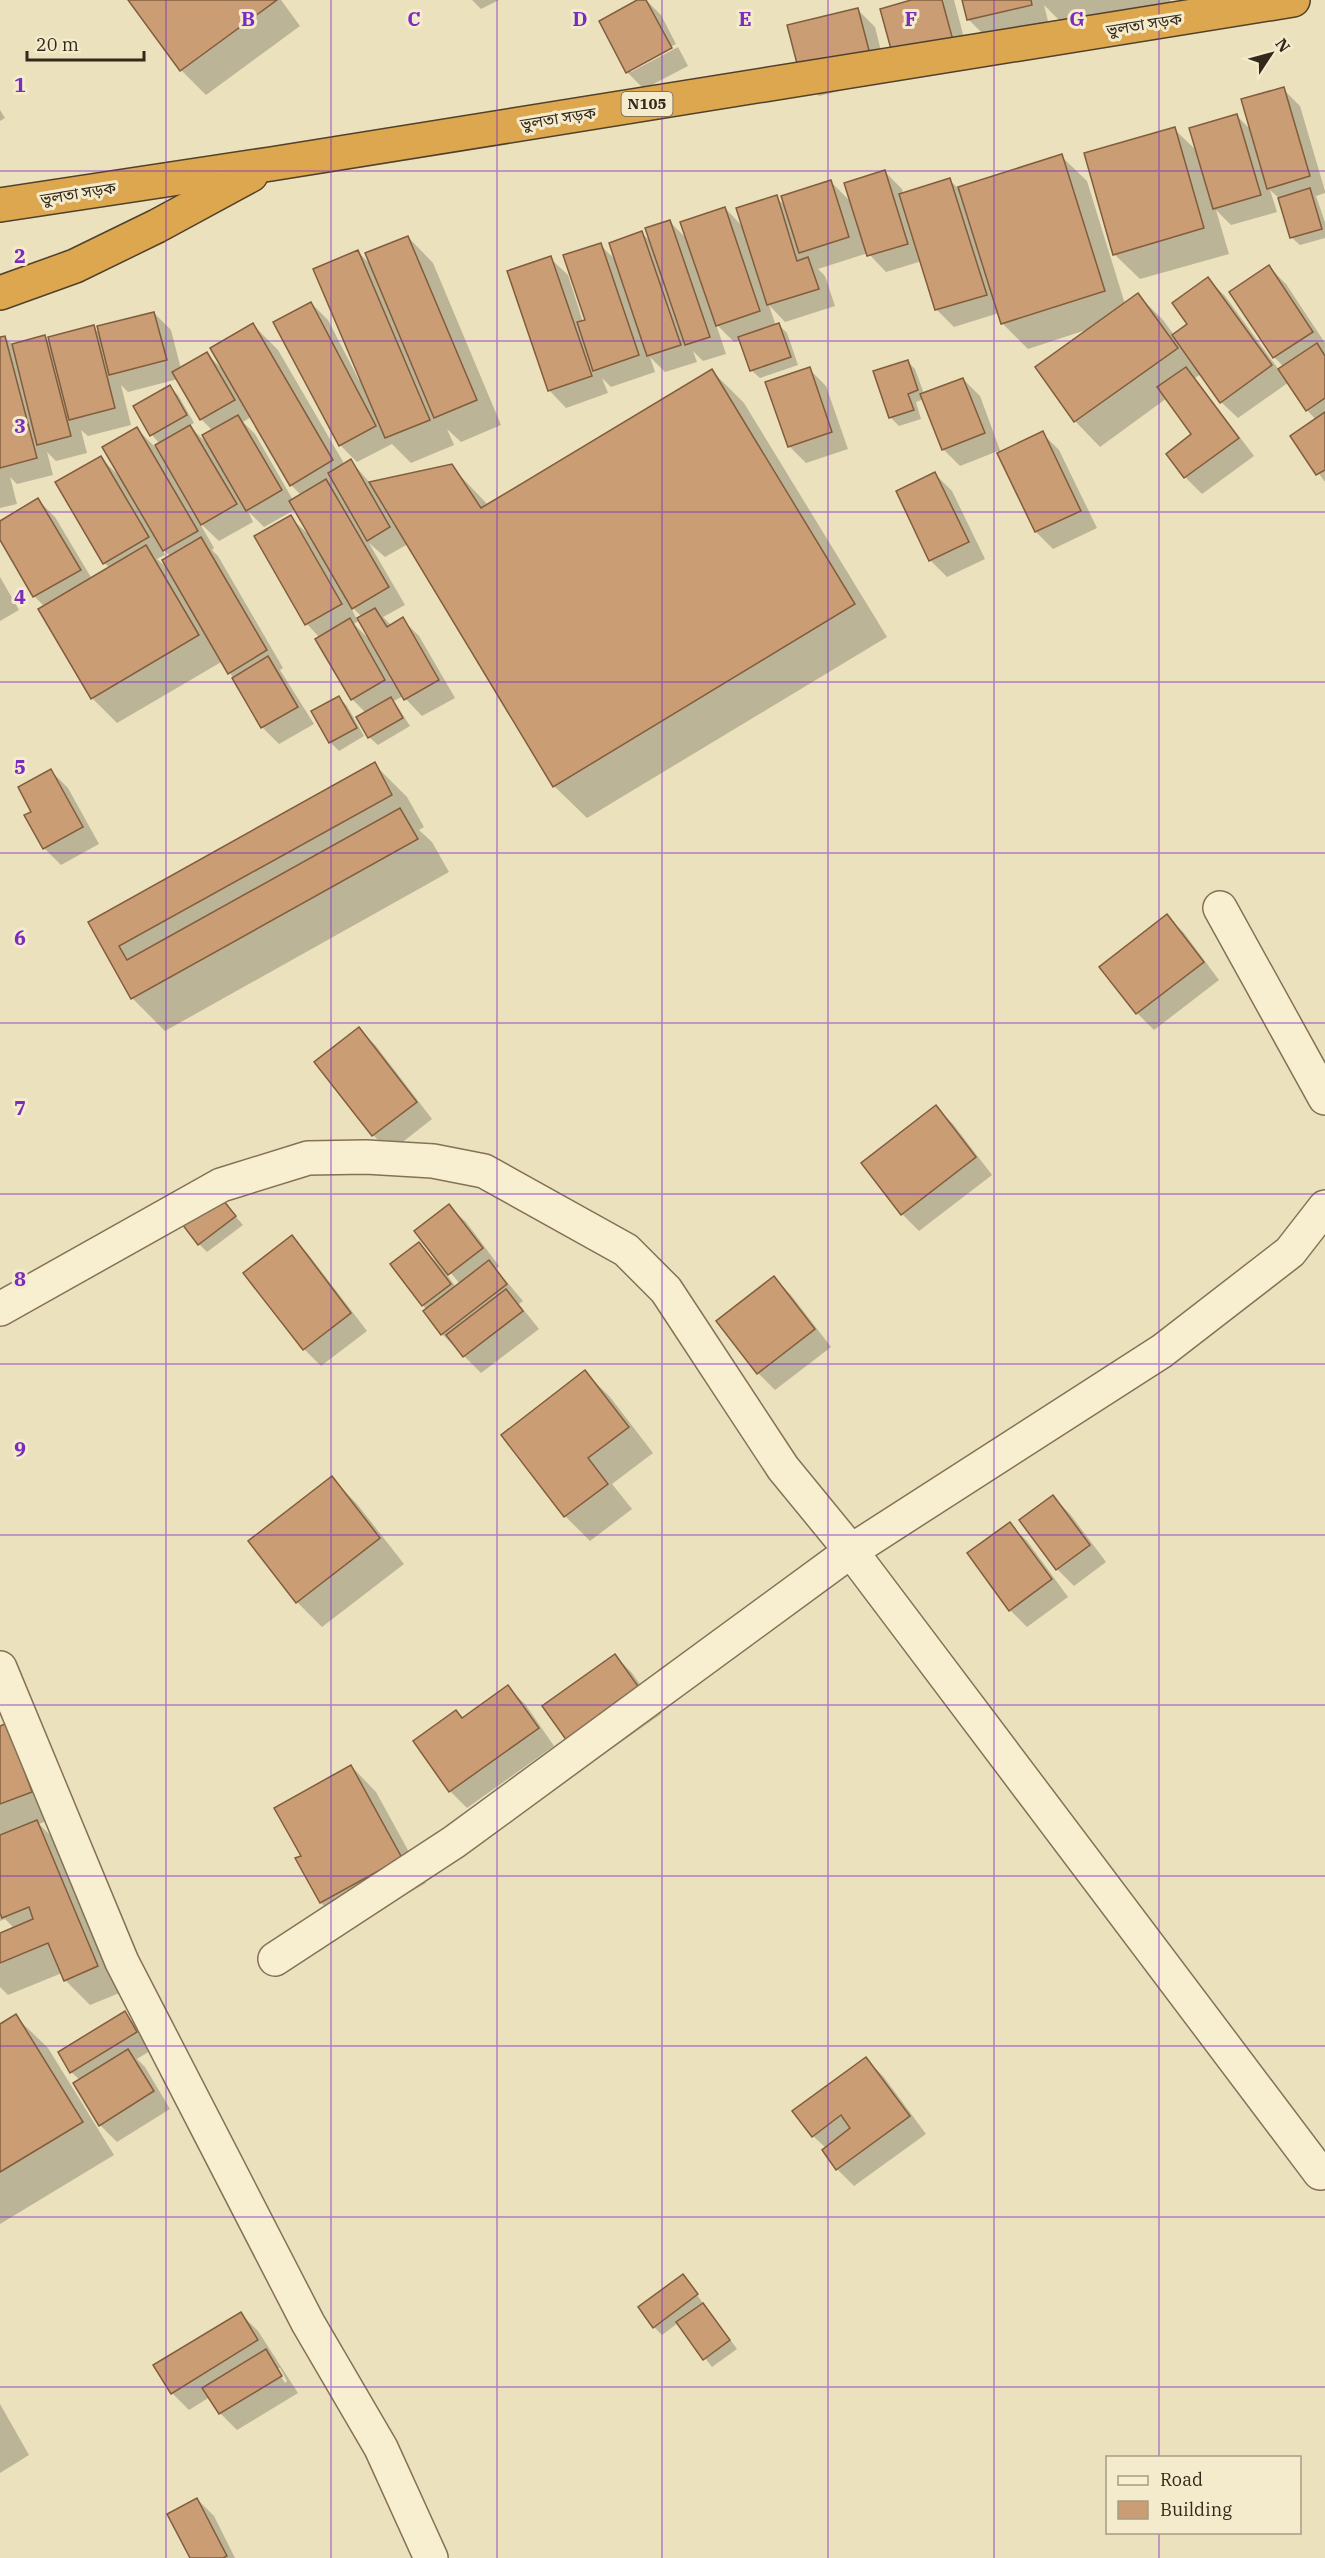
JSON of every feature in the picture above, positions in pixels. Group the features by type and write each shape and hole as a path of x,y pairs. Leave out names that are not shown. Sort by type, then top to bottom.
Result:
{"highway":[{"name":"ভুলতা সড়ক","path":"0,205 271,164 1293,0"},
{"path":"0,293 75,266 157,226 271,164"}],"street":[{"path":"1220,908 1325,1098"},
{"path":"0,1309 221,1185 308,1158 366,1157 433,1161 484,1171 626,1250 666,1290 783,1468 850,1551 1320,2173"},
{"path":"275,1959 454,1842 850,1551 1162,1352 1290,1252 1325,1207"},
{"path":"0,1668 122,1962 308,2323 381,2448 431,2558"}],"building":[{"path":"128,0 277,0 180,71"},
{"path":"637,0 646,0 672,48 626,73 599,21"},
{"path":"911,0 942,0 954,44 894,60 880,9"},
{"path":"962,0 1031,0 1032,5 967,20"},
{"path":"858,8 872,62 801,79 787,25"},
{"path":"1284,87 1310,176 1267,189 1241,99"},
{"path":"1237,114 1261,195 1213,209 1189,128"},
{"path":"1175,127 1204,228 1113,255 1084,153"},
{"path":"1062,154 1105,291 1001,324 958,187"},
{"path":"885,170 908,244 867,256 844,183"},
{"path":"950,178 987,295 935,310 899,194"},
{"path":"831,180 849,237 799,253 781,196"},
{"path":"1310,188 1322,229 1290,238 1278,198"},
{"path":"777,195 797,261 808,257 819,289 767,305 736,208"},
{"path":"725,207 760,311 716,326 680,222"},
{"path":"670,220 710,337 685,345 645,228"},
{"path":"642,231 681,345 647,356 609,243"},
{"path":"408,236 477,400 434,418 365,253"},
{"path":"601,243 639,355 593,371 577,322 585,320 563,255"},
{"path":"358,250 430,420 385,438 313,269"},
{"path":"551,256 592,376 548,391 507,271"},
{"path":"1269,265 1313,332 1273,358 1229,292"},
{"path":"1208,277 1272,365 1220,403 1172,335 1187,324 1172,303"},
{"path":"1138,293 1178,348 1074,422 1035,367"},
{"path":"311,302 376,426 339,446 273,322"},
{"path":"154,312 167,360 109,375 97,326"},
{"path":"253,323 333,460 290,486 210,348"},
{"path":"779,323 791,357 750,371 738,337"},
{"path":"94,325 115,408 69,420 48,337"},
{"path":"45,335 71,436 37,445 12,344"},
{"path":"5,336 37,458 0,468 0,337"},
{"path":"1317,343 1325,356 1325,398 1306,411 1278,369"},
{"path":"207,352 235,400 200,420 172,372"},
{"path":"908,360 918,390 908,394 914,410 889,418 873,371"},
{"path":"810,367 832,432 788,447 765,382"},
{"path":"1186,367 1239,438 1184,478 1166,454 1191,434 1157,387"},
{"path":"712,369 855,604 553,787 369,482 452,464 481,508"},
{"path":"963,378 985,433 942,450 920,394"},
{"path":"170,385 187,415 150,436 133,406"},
{"path":"1325,412 1325,470 1316,475 1290,436"},
{"path":"238,415 282,490 246,511 202,435"},
{"path":"190,425 237,504 201,525 155,445"},
{"path":"137,427 198,531 163,551 102,447"},
{"path":"1043,431 1081,511 1035,532 997,453"},
{"path":"101,456 149,537 103,564 55,482"},
{"path":"351,459 390,527 367,541 328,473"},
{"path":"935,472 969,542 929,561 896,491"},
{"path":"326,479 389,587 352,609 289,501"},
{"path":"38,498 81,570 33,597 0,540 0,521"},
{"path":"291,515 342,604 305,625 254,536"},
{"path":"201,537 267,650 228,674 162,560"},
{"path":"146,545 199,635 91,699 38,609"},
{"path":"375,608 387,627 403,617 439,680 404,700 357,618"},
{"path":"350,618 385,680 351,700 315,639"},
{"path":"268,656 298,707 261,728 232,678"},
{"path":"339,696 357,728 329,743 311,711"},
{"path":"391,697 403,718 368,738 356,717"},
{"path":"375,762 392,795 119,946 127,960 400,808 418,839 131,999 88,922"},
{"path":"51,769 83,827 43,849 24,815 31,812 18,787"},
{"path":"1167,914 1204,962 1136,1014 1099,967"},
{"path":"359,1027 417,1102 372,1136 314,1062"},
{"path":"936,1105 976,1157 901,1215 861,1163"},
{"path":"219,1195 236,1216 198,1245 182,1224"},
{"path":"449,1204 483,1248 448,1275 414,1231"},
{"path":"292,1235 351,1313 303,1350 243,1273"},
{"path":"419,1242 451,1284 422,1306 390,1264"},
{"path":"489,1260 507,1284 441,1335 423,1311"},
{"path":"774,1276 815,1329 757,1374 716,1321"},
{"path":"506,1289 523,1311 463,1357 446,1335"},
{"path":"585,1370 629,1427 588,1458 608,1484 564,1517 501,1435"},
{"path":"332,1476 380,1538 296,1603 248,1541"},
{"path":"1053,1495 1090,1545 1056,1570 1019,1520"},
{"path":"1010,1522 1052,1579 1009,1611 967,1553"},
{"path":"615,1654 645,1696 572,1748 542,1706"},
{"path":"508,1685 539,1728 449,1792 413,1741 456,1710 462,1718"},
{"path":"7,1723 32,1792 0,1804 0,1726"},
{"path":"351,1765 402,1858 320,1903 295,1858 301,1856 274,1808"},
{"path":"37,1820 98,1966 64,1981 48,1943 0,1963 0,1933 33,1919 29,1907 2,1918 0,1913 0,1835"},
{"path":"125,2011 137,2032 70,2073 58,2052"},
{"path":"16,2014 83,2122 0,2172 0,2024"},
{"path":"128,2049 154,2091 99,2126 73,2083"},
{"path":"866,2057 910,2116 836,2170 822,2150 850,2128 841,2115 812,2137 792,2111"},
{"path":"683,2274 698,2294 653,2328 638,2307"},
{"path":"703,2303 730,2340 703,2360 676,2322"},
{"path":"241,2312 258,2340 171,2394 153,2365"},
{"path":"266,2349 282,2376 219,2414 202,2388"},
{"path":"197,2498 227,2556 223,2558 190,2558 167,2514"}]}
